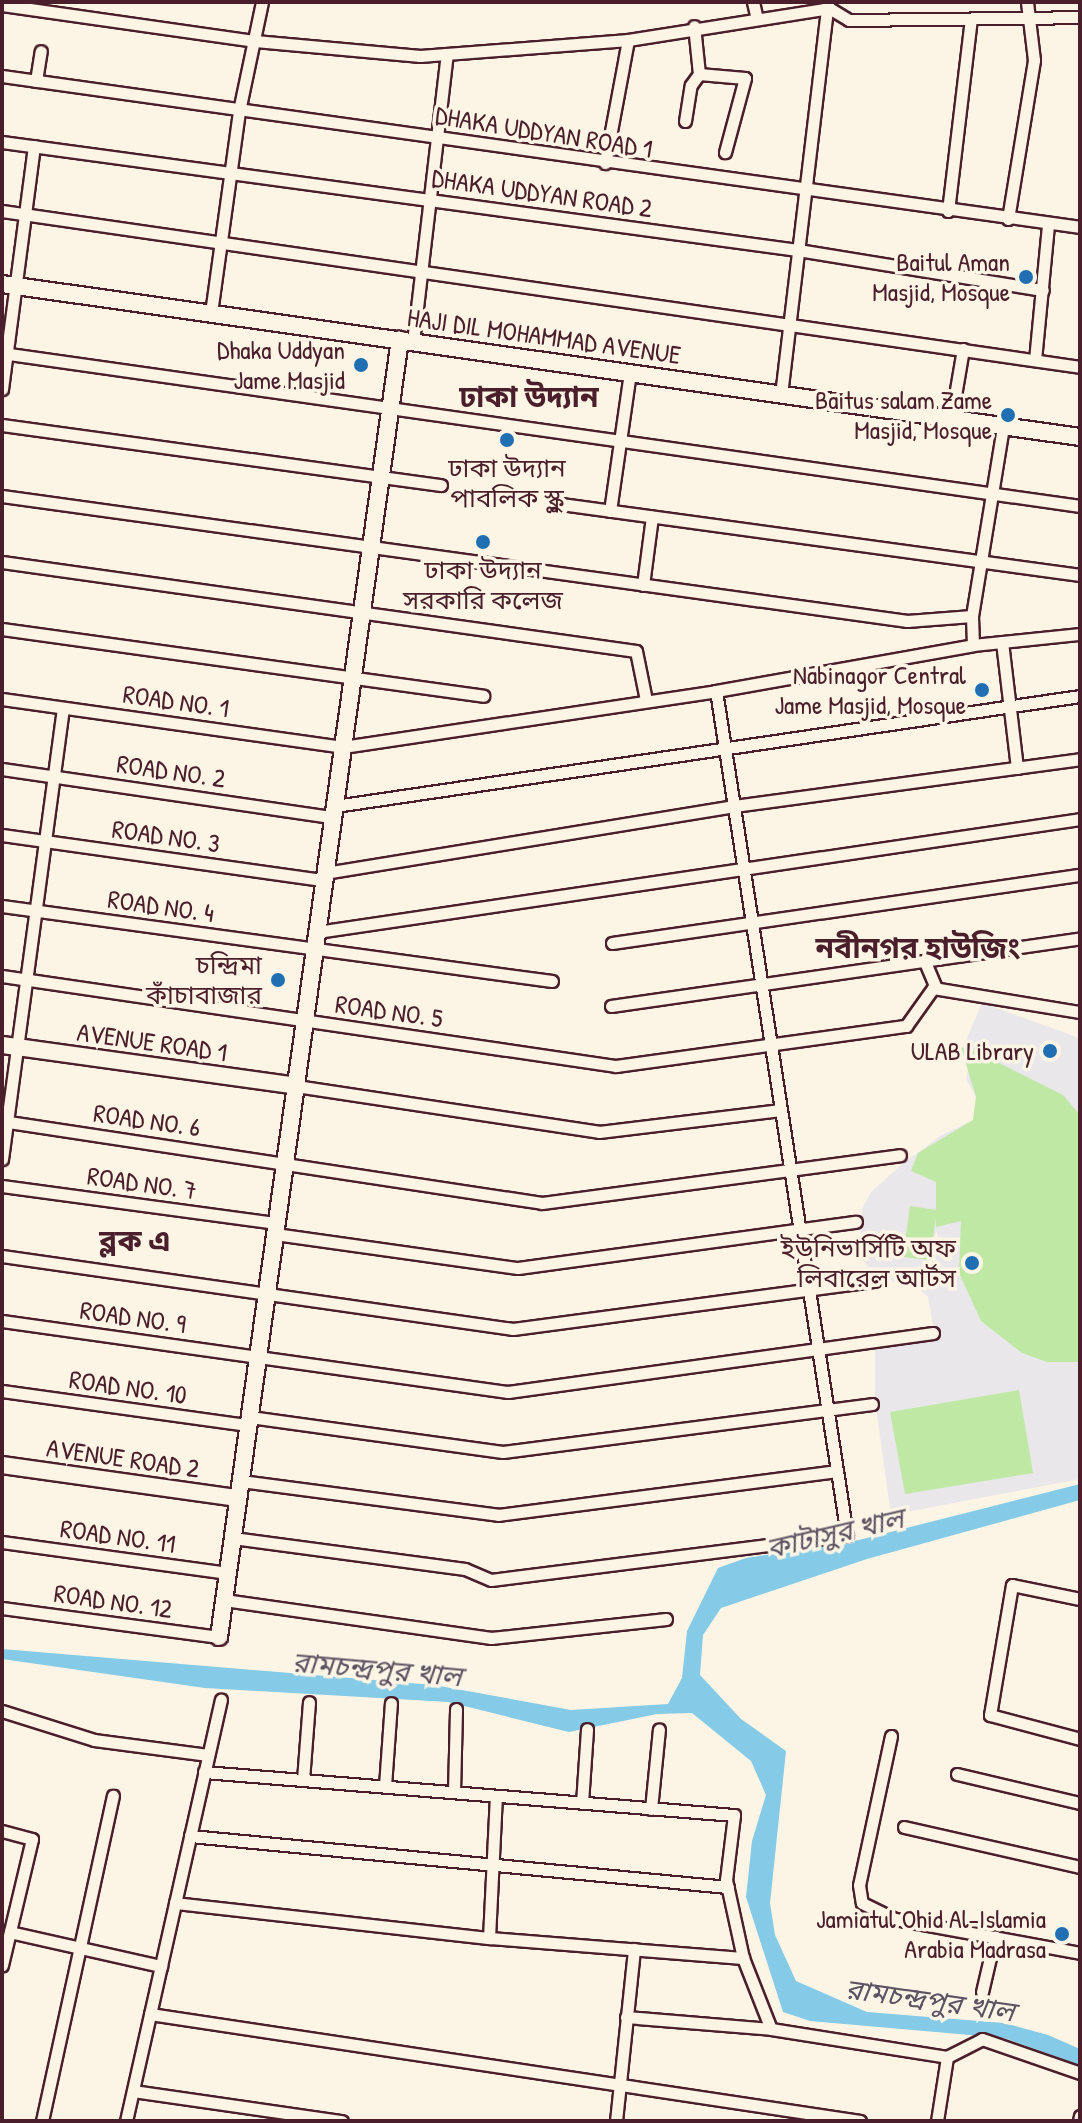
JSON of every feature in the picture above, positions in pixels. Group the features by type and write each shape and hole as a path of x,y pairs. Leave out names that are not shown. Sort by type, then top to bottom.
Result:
{"street":[{"path":"211,313 239,111 262,2"},
{"path":"753,2 757,19"},
{"path":"1008,219 1034,60 1027,2"},
{"path":"2,5 255,41 447,54 628,40 694,26 757,19 828,5 849,20 1080,17"},
{"path":"781,395 828,5"},
{"path":"948,211 971,19"},
{"path":"685,121 691,85 699,74 694,26"},
{"path":"605,163 628,40"},
{"path":"36,81 41,51"},
{"path":"219,1637 390,408 423,271 447,54"},
{"path":"699,74 745,78 725,152"},
{"name":"DHAKA UDDYAN ROAD 1","path":"2,76 807,192 1080,227"},
{"name":"DHAKA UDDYAN ROAD 2","path":"2,142 229,176 433,200 798,250 1043,290"},
{"path":"2,389 9,285 25,214 34,146"},
{"path":"2,211 1080,367"},
{"path":"1035,360 1048,224"},
{"name":"HAJI DIL MOHAMMAD AVENUE","path":"9,285 1080,437"},
{"path":"951,419 963,349"},
{"path":"4,354 1080,506"},
{"path":"610,511 630,373"},
{"path":"2,425 441,485"},
{"path":"973,645 972,616 985,561 1003,426"},
{"path":"2,496 907,621 972,616"},
{"path":"561,504 1080,575"},
{"path":"643,585 652,517"},
{"path":"2,562 361,615 636,651 646,700"},
{"path":"2,629 352,681 483,696"},
{"name":"ROAD NO. 1","path":"2,699 343,747 716,691 973,645 1080,634"},
{"path":"1002,642 1017,768"},
{"path":"233,1538 465,1569 491,1580 847,1535 716,691"},
{"name":"ROAD NO. 2","path":"2,769 334,811 725,747 1080,696"},
{"path":"2,1159 10,1046 26,980 63,708"},
{"name":"ROAD NO. 3","path":"2,835 325,876 734,806 1080,759"},
{"path":"317,932 1080,819"},
{"path":"612,943 1080,875"},
{"name":"ROAD NO. 4","path":"2,906 552,981"},
{"path":"611,1006 1080,938"},
{"path":"925,962 936,988 1080,1012"},
{"name":"ROAD NO. 5","path":"2,976 616,1066 906,1026 926,992 936,988"},
{"name":"AVENUE ROAD 1","path":"10,1046 296,1086"},
{"path":"296,1086 599,1132 781,1110"},
{"name":"ROAD NO. 6","path":"4,1122 542,1203 790,1166 900,1155"},
{"name":"ROAD NO. 7","path":"2,1186 518,1268 799,1227 856,1222"},
{"path":"2,1256 513,1329 808,1287 875,1281"},
{"name":"ROAD NO. 9","path":"2,1321 508,1392 817,1346 933,1333"},
{"name":"ROAD NO. 10","path":"2,1391 503,1452 872,1404"},
{"name":"AVENUE ROAD 2","path":"2,1465 240,1489"},
{"path":"240,1489 498,1515 837,1471"},
{"name":"ROAD NO. 11","path":"2,1542 228,1573"},
{"path":"1080,1599 1012,1585 990,1715 1080,1739"},
{"path":"224,1600 491,1638 666,1619"},
{"name":"ROAD NO. 12","path":"2,1608 219,1637"},
{"path":"126,2121 221,1700"},
{"path":"303,1780 309,1702"},
{"path":"385,1786 391,1703"},
{"path":"454,1792 456,1709"},
{"path":"2,1711 94,1740 208,1755"},
{"path":"582,1803 587,1729"},
{"path":"651,1809 659,1729"},
{"path":"891,1736 859,1885 862,1903 895,1919 1080,1953"},
{"path":"204,1772 734,1815 728,1887 743,1958 771,2029"},
{"path":"957,1774 1080,1803"},
{"path":"42,2121 113,1796"},
{"path":"489,1938 496,1796"},
{"path":"904,1827 1080,1867"},
{"path":"2,1831 32,1839 8,1912 10,1932 2,1965"},
{"path":"190,1836 728,1887"},
{"path":"175,1903 489,1938 743,1958"},
{"path":"10,1932 161,1966"},
{"path":"982,1992 995,1936"},
{"path":"616,2121 634,1949"},
{"path":"150,2014 860,2121"},
{"path":"626,2017 771,2029 947,2057 982,2039 1080,2073"},
{"path":"937,2121 947,2057"},
{"path":"133,2091 342,2121"}],"shaded area":[{"name":"ইউনিভার্সিটি অফ লিবারেল আর্টস","path":"982,1003 1080,1038 1080,1479 891,1515 875,1401 875,1349 935,1339 928,1297 913,1284 880,1280 859,1256 862,1209 871,1192 900,1166 940,1136 973,1120 976,1097 966,1079 969,1066 961,1052"}],"green space":[{"path":"978,1042 995,1061 1063,1095 1080,1115 1080,1362 1047,1362 1022,1353 981,1321 959,1273 961,1221 936,1227 936,1182 911,1171 918,1153 973,1120 976,1097 961,1047 972,1053"},
{"path":"910,1206 937,1210 930,1260 903,1257"},
{"path":"1019,1390 1033,1473 905,1494 890,1412"}],"water":[{"path":"1080,1484 1080,1500 867,1559 721,1608 703,1635 700,1675 741,1719 786,1751 770,1903 775,1935 796,1981 867,2012 1004,2023 1048,2035 1080,2049 1080,2065 1004,2038 810,2021 783,2012 746,1897 752,1841 766,1795 751,1761 692,1713 657,1714 569,1732 448,1702 205,1688 2,1659 2,1649 434,1685 571,1710 668,1704 682,1678 687,1631 718,1568 746,1558 859,1540"}],"place":[{"name":"Baitul Aman Masjid, Mosque","path":"1026,277"},
{"name":"Dhaka Uddyan Jame Masjid","path":"361,365"},
{"name":"Baitus salam Zame Masjid, Mosque","path":"1008,415"},
{"name":"ঢাকা উদ্যান পাবলিক স্কুল","path":"507,440"},
{"name":"ঢাকা উদ্যান সরকারি কলেজ","path":"483,542"},
{"name":"Nabinagor Central Jame Masjid, Mosque","path":"982,690"},
{"name":"চন্দ্রিমা কাঁচাবাজার","path":"278,980"},
{"name":"ULAB Library","path":"1050,1051"},
{"name":"ইউনিভার্সিটি অফ লিবারেল আর্টস","path":"972,1263"},
{"name":"Jamiatul Ohid Al-Islamia Arabia Madrasa","path":"1062,1934"}],"district":[{"name":"ঢাকা উদ্যান","path":"529,396"},
{"name":"নবীনগর হাউজিং","path":"918,947"},
{"name":"ব্লক এ","path":"135,1240"}],"water label":[{"name":"কাটাসুর খাল","path":"835,1533"},
{"name":"রামচন্দ্রপুর খাল","path":"377,1669"},
{"name":"রামচন্দ্রপুর খাল","path":"930,2000"}]}
